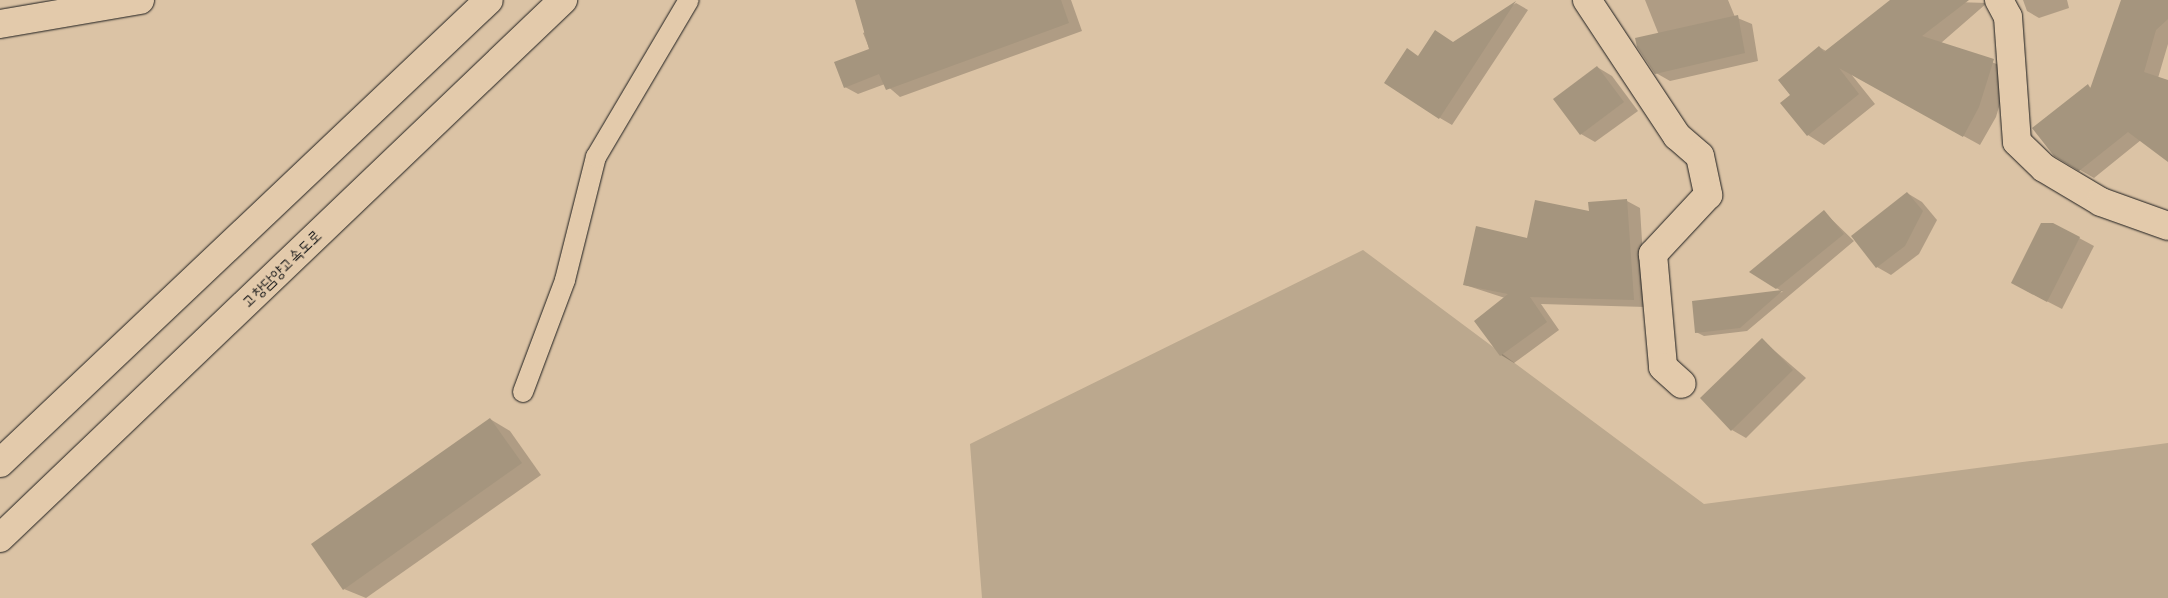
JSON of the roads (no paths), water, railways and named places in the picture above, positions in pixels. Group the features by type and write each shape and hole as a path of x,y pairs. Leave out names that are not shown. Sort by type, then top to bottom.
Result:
{"main road":[{"path":"0,24 140,0"},
{"path":"0,463 489,0"},
{"name":"고창담양고속도로","path":"0,538 563,0"},
{"path":"1587,0 1677,136 1700,156 1708,195 1653,254 1663,367 1682,384"},
{"path":"1999,0 2008,17 2017,142 2044,168 2101,202 2168,226"}],"lane":[{"path":"524,392 565,280 596,157 628,97 675,31 689,0"}]}
